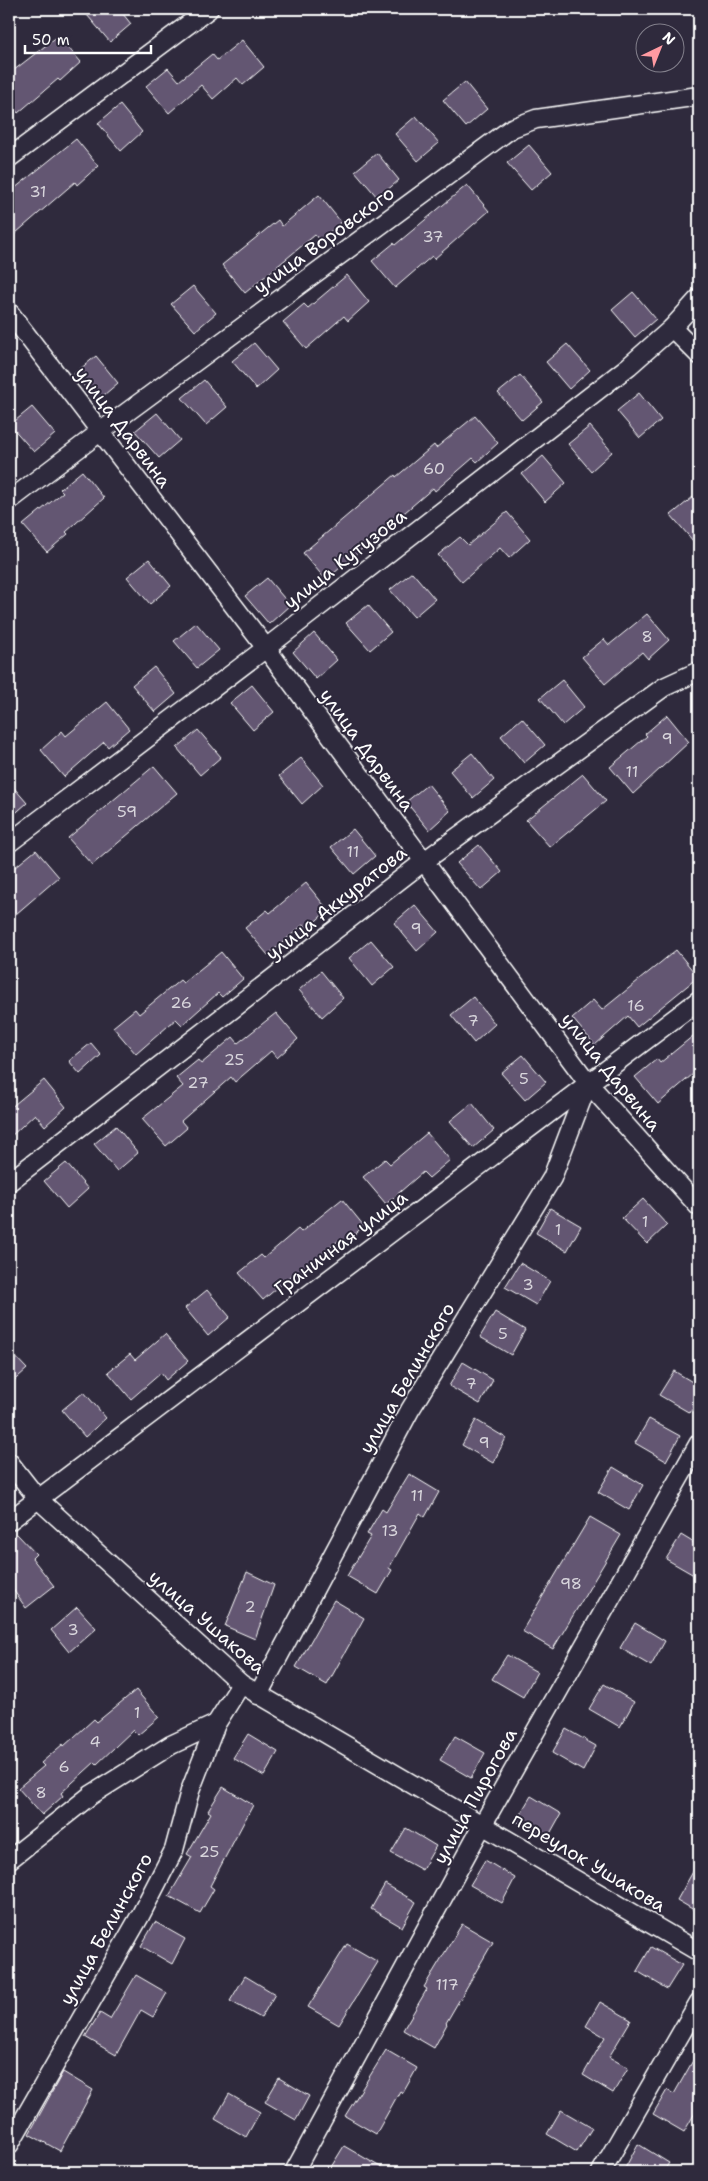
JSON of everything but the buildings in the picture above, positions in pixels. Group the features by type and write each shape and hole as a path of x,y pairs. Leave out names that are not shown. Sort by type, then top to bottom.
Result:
{"street":[{"path":"9,158 209,9"},
{"name":"улица Воровского","path":"9,501 512,128 536,119 699,96"},
{"name":"улица Кутузова","path":"9,843 266,648 629,366 672,328 699,298"},
{"name":"улица Дарвина","path":"9,312 266,648 588,1083 699,1207"},
{"path":"672,328 699,355"},
{"name":"улица Аккуратова","path":"9,1182 423,862 664,687 699,671"},
{"name":"Граничная улица","path":"9,1521 699,1000"},
{"name":"улица Белинского","path":"258,1695 410,1410 552,1178 588,1083"},
{"name":"улица Пирогова","path":"294,2172 483,1824 699,1443"},
{"name":"улица Ушакова","path":"9,1462 38,1499 241,1684 483,1824"},
{"name":"улица Белинского","path":"9,2145 140,1916 174,1850 190,1791 216,1724 241,1684"},
{"path":"9,1860 91,1795 171,1745 216,1724"},
{"name":"переулок Ушакова","path":"483,1824 699,1952"},
{"path":"601,2172 699,2002"}]}
